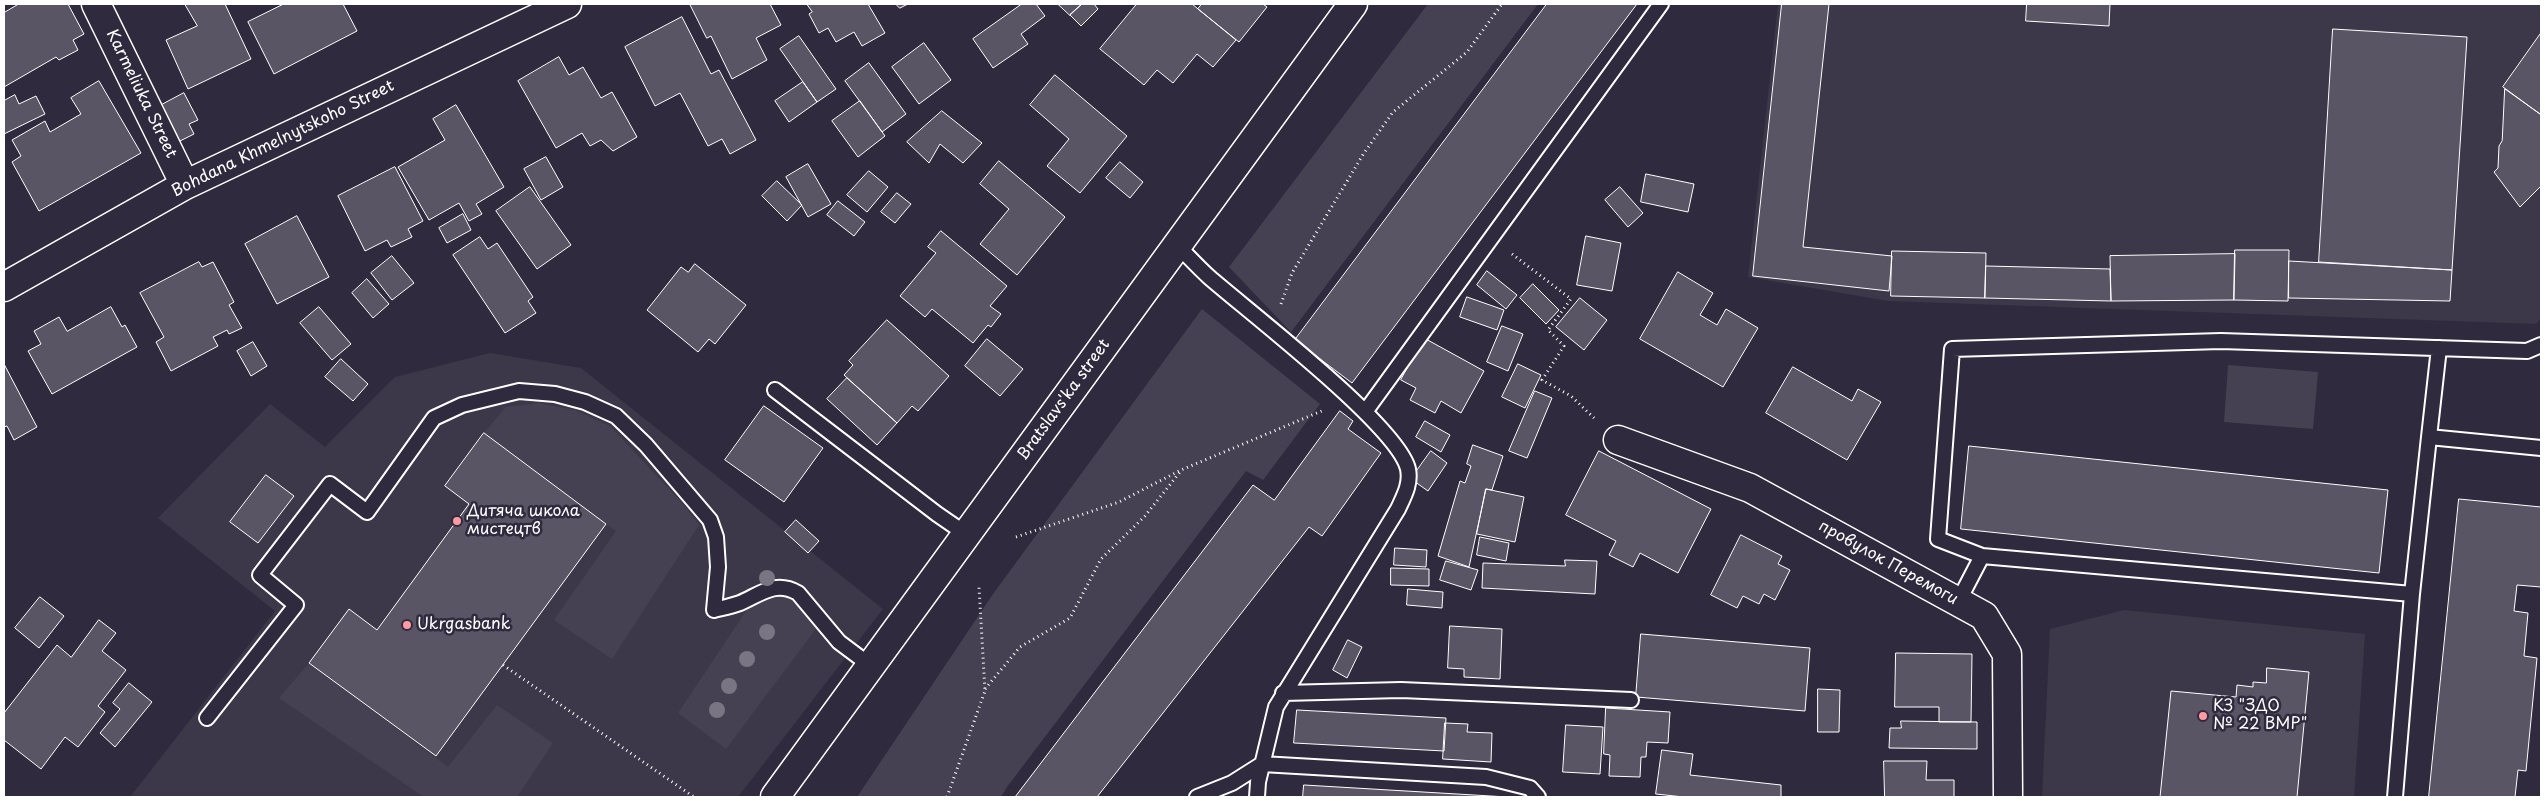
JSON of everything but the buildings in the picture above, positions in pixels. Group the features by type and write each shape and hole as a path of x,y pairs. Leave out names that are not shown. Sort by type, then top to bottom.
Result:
{"street":[{"name":"Karmeliuka Street","path":"96,4 185,184"},
{"name":"Bohdana Khmelnytskoho Street","path":"4,287 185,184 568,4"},
{"name":"Bratslavs'ka street","path":"776,797 1353,4"},
{"name":"провулок Перемоги","path":"1618,440 1750,488 1984,616 2006,654 2008,797"}],"lane":[{"path":"1365,412 1661,4"},
{"path":"1177,245 1207,276 1365,412 1398,449 1408,469 1408,487 1398,509 1276,707 1262,764 1257,797"},
{"path":"2412,594 1982,556 1938,539 1952,350 2221,341 2527,351 2541,345"},
{"path":"2395,797 2412,594 2439,348"},
{"path":"775,390 966,534"},
{"path":"207,718 296,605 260,575 330,484 367,512 434,418 462,405 519,391 555,394 585,402 616,416 646,445 710,520 716,536 718,568 714,610 740,603 763,590 777,587 790,588 798,593 839,642 871,666"},
{"path":"2429,437 2541,448"},
{"path":"1958,602 1982,556"},
{"path":"1283,693 1401,690 1632,700"},
{"path":"1197,797 1232,783 1262,764 1486,777 1530,788 1538,797"}],"path":[{"path":"1271,330 1292,272 1364,153 1393,112 1467,52 1502,4"},
{"path":"1491,238 1571,299 1548,330 1564,346 1542,380 1571,396 1618,440"},
{"path":"1016,537 1120,502 1181,470 1350,399"},
{"path":"947,797 985,689 1020,647 1070,618 1101,559 1145,516 1181,470"},
{"path":"979,586 985,689"},
{"path":"503,665 694,797"}],"shaded area":[{"path":"1428,4 1538,4 1291,332 1229,267"},
{"path":"1778,4 2541,4 2541,318 2536,324 1888,301 1748,277"},
{"path":"1202,309 1320,404 1263,480 1246,471 1001,797 857,797 993,594"},
{"path":"490,353 581,368 883,609 738,797 130,797 275,611 158,518 270,404 325,447 395,377"},
{"path":"2228,365 2318,372 2313,429 2224,422"},
{"path":"539,403 575,410 610,426 683,504 699,525 612,659 554,620 616,531 484,433 506,407"},
{"path":"774,593 796,598 818,626 726,749 678,713 746,611 758,600"},
{"name":"КЗ \"ЗДО № 22 ВМР\"","path":"2124,610 2365,634 2354,797 2042,797 2050,629"},
{"path":"309,663 448,767 497,705 553,743 517,797 424,797 279,698"}],"place":[{"name":"Дитяча школа мистецтв","path":"457,521"},
{"name":"Ukrgasbank","path":"407,625"},
{"name":"КЗ \"ЗДО № 22 ВМР\"","path":"2203,716"}]}
